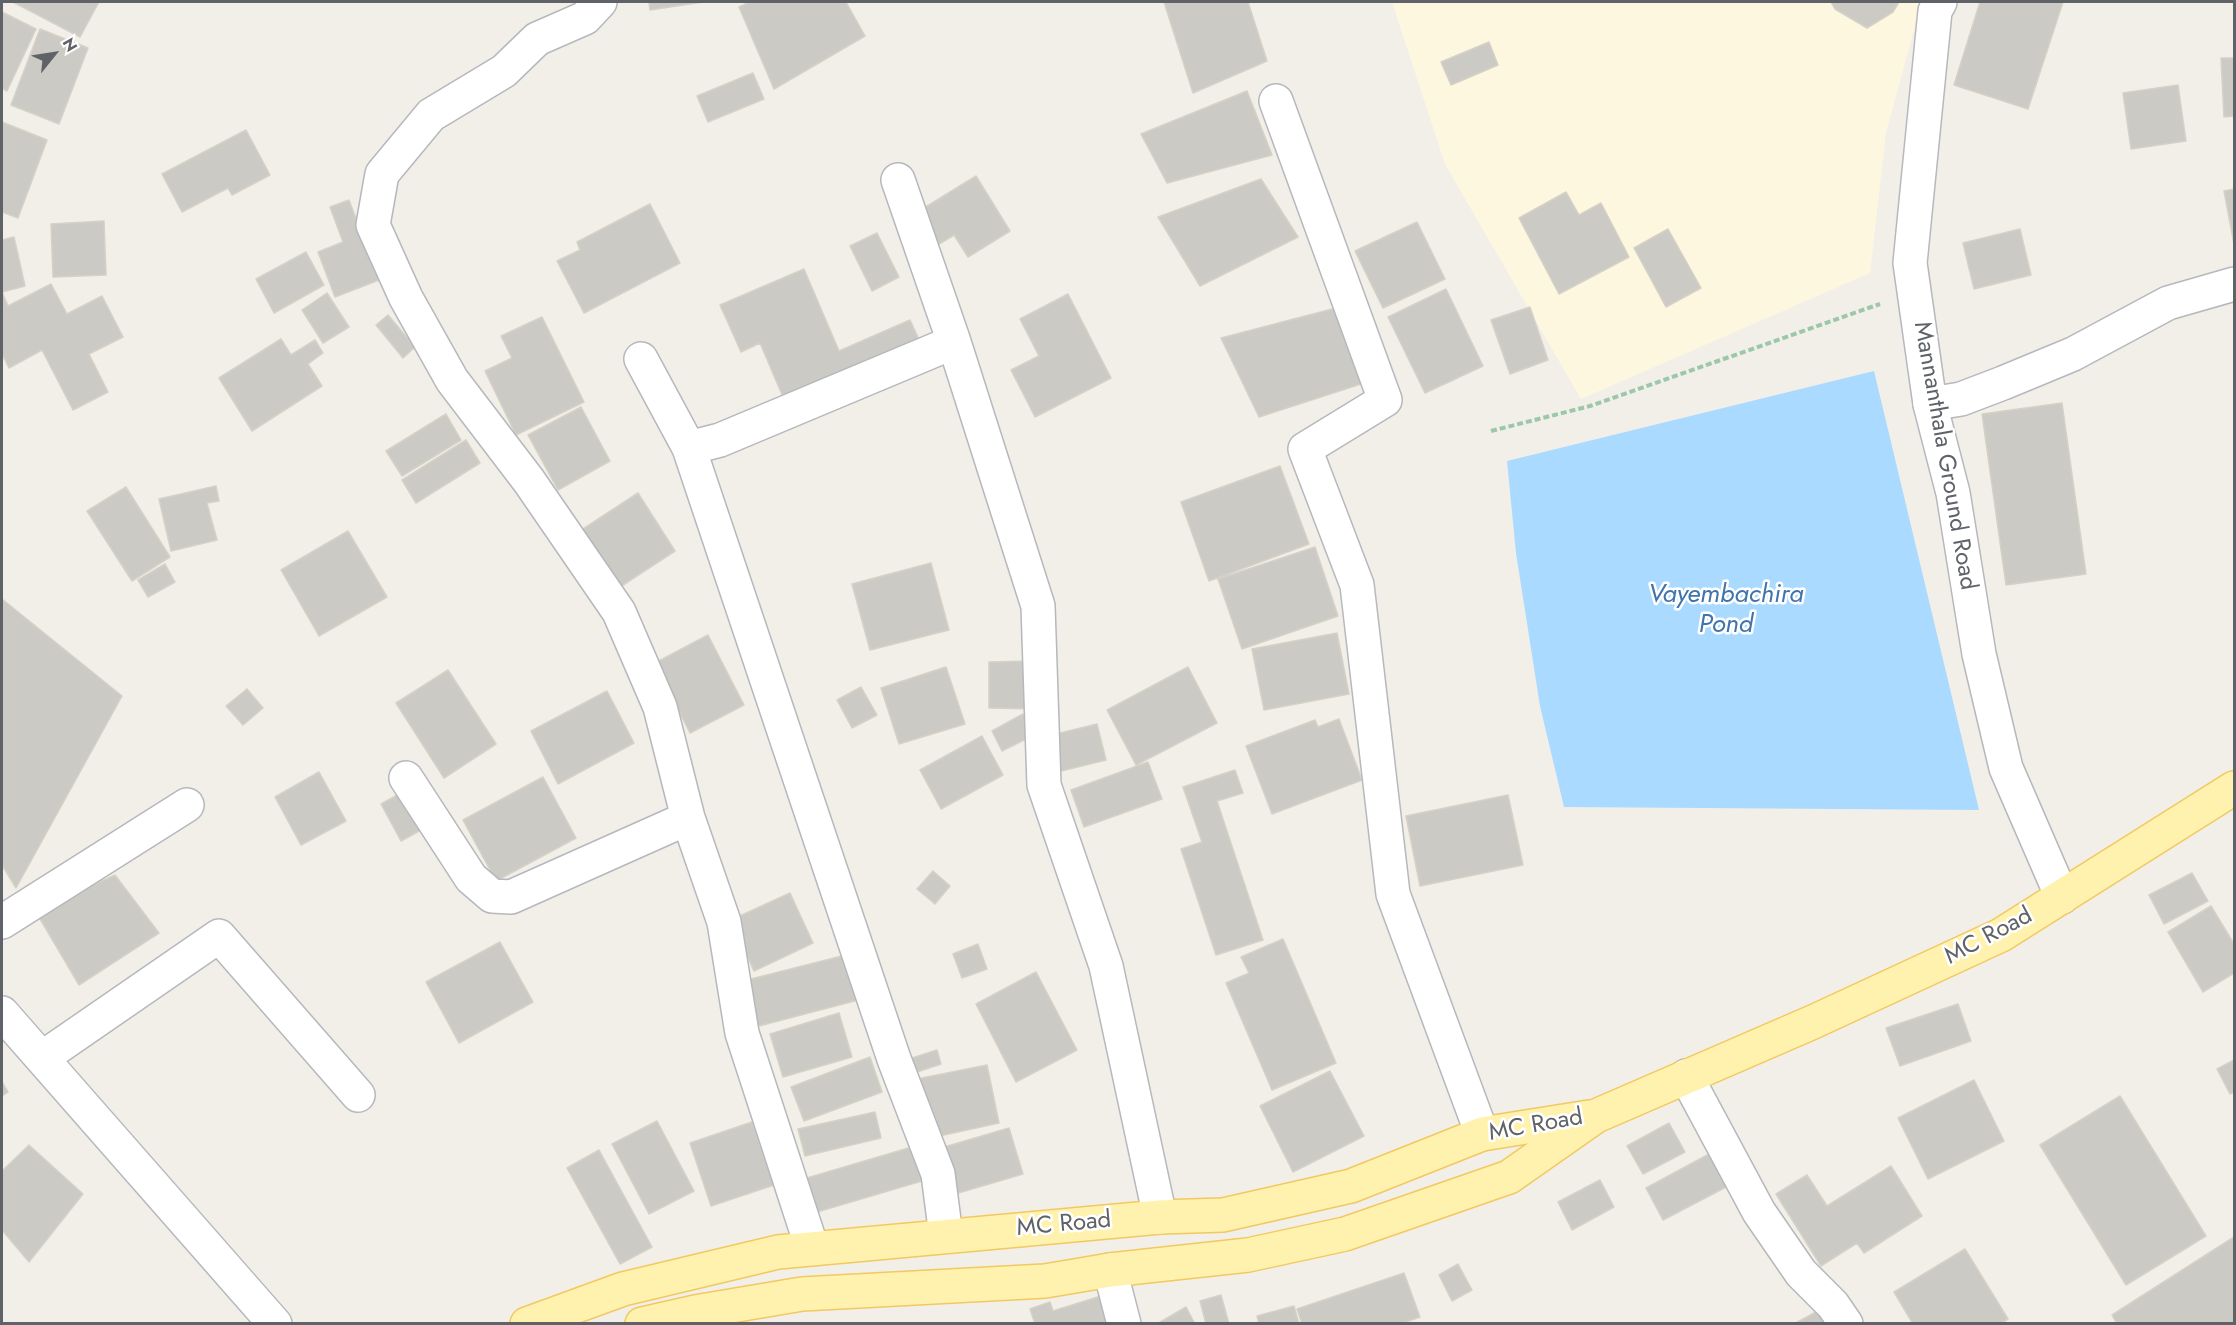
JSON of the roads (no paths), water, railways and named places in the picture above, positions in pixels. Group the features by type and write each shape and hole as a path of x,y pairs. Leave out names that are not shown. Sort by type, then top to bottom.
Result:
{"main road":[{"name":"MC Road","path":"642,1323 695,1311 802,1294 1045,1281 1110,1270 1248,1255 1345,1234 1509,1177 1596,1116 1813,1022 2001,935 2235,788"},
{"name":"MC Road","path":"527,1323 623,1289 741,1260 812,1248 1160,1217 1223,1215 1351,1186 1482,1134 1596,1116"}],"street":[{"path":"600,2 585,18 537,39 504,71 431,115 382,174 373,225 406,298 452,380 529,481 619,612 660,707 688,818 724,921 742,1033 812,1248"},
{"name":"Mannanthala Ground Road","path":"1941,2 1935,12 1911,263 1914,292 1930,404 1953,493 1979,654 2006,768 2062,897"},
{"path":"1276,100 1385,400 1305,449 1357,585 1394,894 1482,1134"},
{"path":"898,180 954,342 1038,606 1044,785 1106,966 1160,1217"},
{"path":"1930,404 1961,399 2003,383 2073,354 2168,303 2235,284"},
{"path":"689,448 720,440 954,342"},
{"path":"641,359 689,448 894,1059 938,1174 946,1236"},
{"path":"406,778 471,878 492,896 511,897 688,818"},
{"path":"2,922 187,805"},
{"path":"42,1058 219,936 358,1095"},
{"path":"2,1013 275,1323"},
{"path":"1686,1076 1759,1212 1801,1273 1833,1305 1846,1323"},
{"path":"1110,1270 1124,1323"}],"water":[{"name":"Vayembachira Pond","path":"1874,371 1979,810 1564,807 1540,706 1516,553 1507,461"}]}
